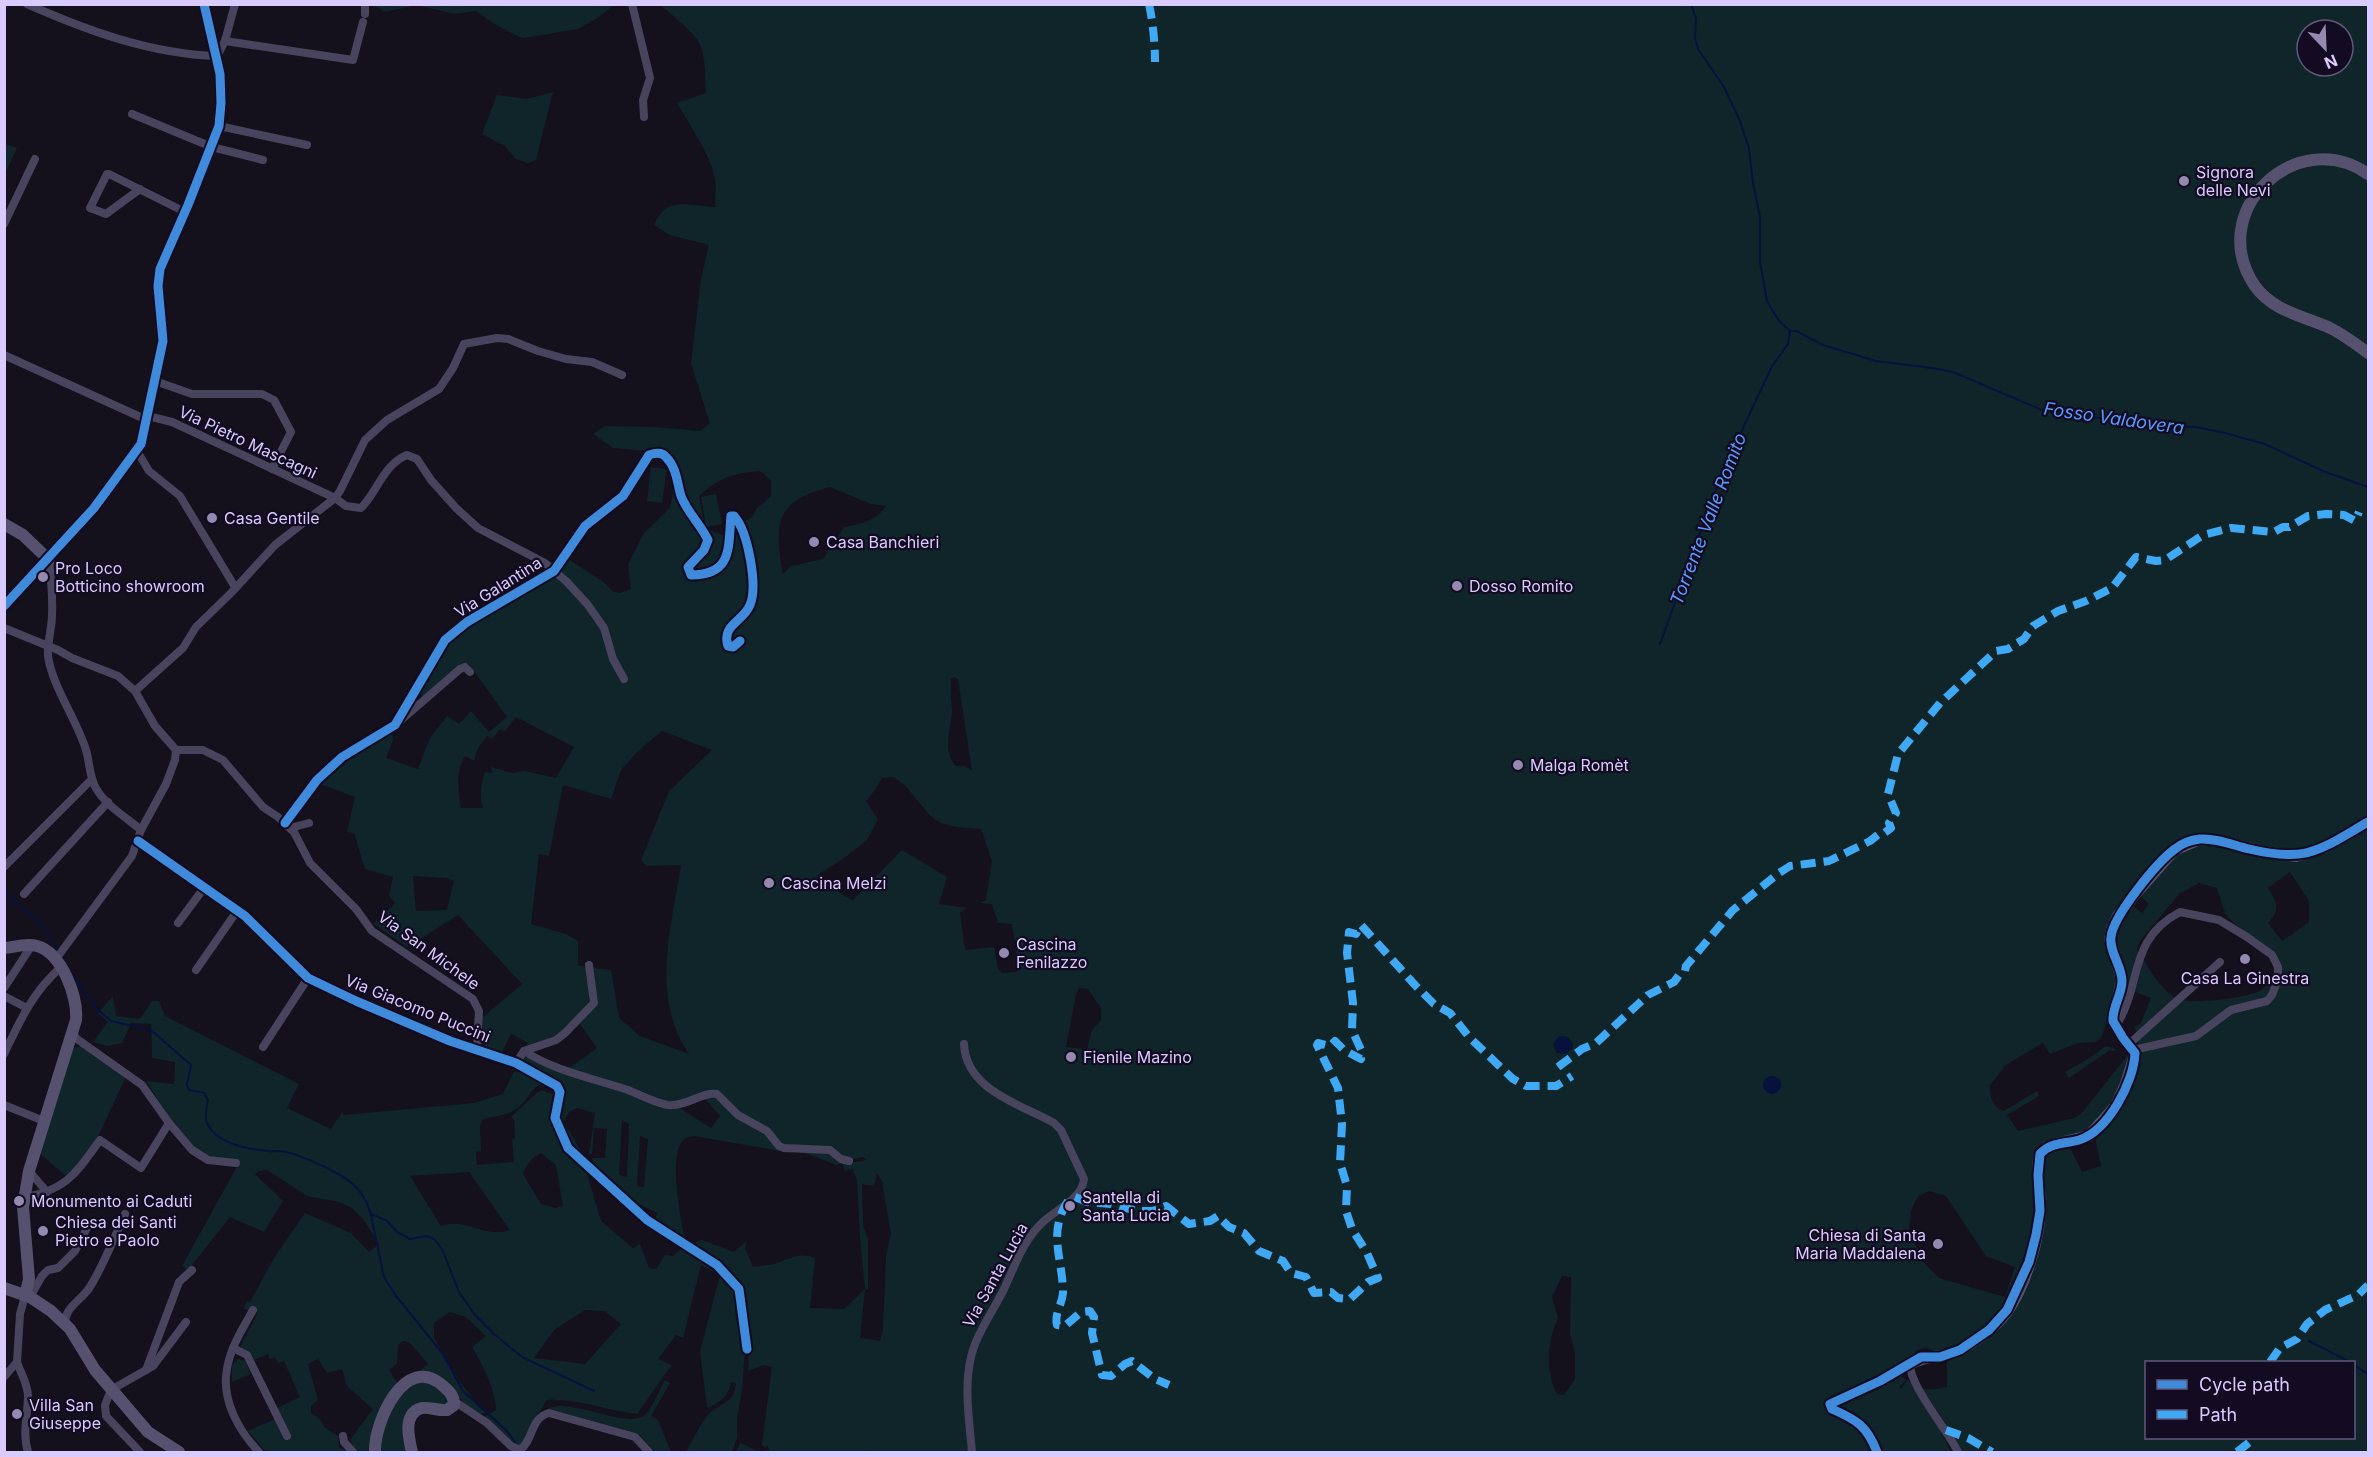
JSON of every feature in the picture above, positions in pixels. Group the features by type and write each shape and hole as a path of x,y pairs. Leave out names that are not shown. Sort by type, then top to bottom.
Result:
{"street":[{"path":"27,4 77,26 110,37 192,56 217,56"},
{"path":"4,606 49,560 94,508 137,451 148,418 163,341 158,278 219,126 221,91 217,56 204,4"},
{"path":"217,56 225,41 235,4"},
{"path":"632,4 650,78 643,100 644,117"},
{"path":"225,41 353,60 365,14"},
{"path":"211,31 220,29 229,21"},
{"path":"132,114 212,147 263,160"},
{"path":"219,126 307,145"},
{"path":"4,224 35,159"},
{"path":"2368,174 2353,164 2323,159 2305,161 2280,171 2251,200 2243,222 2240,242 2246,270 2267,299 2279,308 2330,328 2368,353"},
{"path":"140,189 106,214 90,208 107,174 140,189 185,212"},
{"path":"135,691 183,648 196,627 275,545 334,498 340,491 365,440 387,420 439,389 453,368 464,344 497,338 508,339 566,359 592,363 622,375"},
{"name":"Via Pietro Mascagni","path":"4,355 148,418 172,422 334,498 346,506 361,508 372,496 380,479 396,461 407,455 417,459 431,480 478,528 545,562 554,571"},
{"path":"155,381 192,394 249,392 274,400 291,432 273,469"},
{"path":"137,451 149,471 180,496 235,587"},
{"name":"Via Galantina","path":"395,725 445,640 467,622 554,571 585,526 623,496 649,455 658,453 666,456 675,472 682,498 703,528 708,540 704,550 688,567 691,575 705,575 718,567 728,555 731,541 731,516 740,522 747,546 753,591 747,611 727,630 725,639 728,646 733,647 740,641"},
{"path":"4,524 23,535 49,560 52,617 48,646 52,672 74,718 97,790 141,830"},
{"path":"554,571 588,605 604,628 613,659 624,679"},
{"path":"4,628 118,676 135,691 150,720 176,750 175,760 166,784 141,830 129,862 59,958 27,1008 4,1053"},
{"name":"Via Galantina","path":"287,825 317,780 342,757 395,725 460,669 465,667 470,672"},
{"name":"Via San Michele","path":"176,750 203,750 223,760 263,807 287,825 310,863 356,909 372,930 473,999 479,1011 477,1050"},
{"path":"4,867 92,779"},
{"path":"24,894 108,802"},
{"path":"1876,1452 1870,1434 1845,1414 1832,1409 1830,1404 1880,1381 1921,1357 1940,1357 1960,1350 1989,1330 2007,1310 2030,1262 2040,1211 2038,1175 2040,1154 2046,1148 2056,1144 2088,1136 2097,1129 2116,1106 2125,1089 2134,1058 2131,1047 2116,1026 2113,1017 2122,980 2110,939 2118,916 2135,894 2174,850 2191,841 2200,839 2220,841 2264,852 2296,856 2323,848 2368,822"},
{"path":"287,825 309,823"},
{"name":"Via Giacomo Puccini","path":"138,841 237,911 308,978 376,1010 516,1063 557,1086 560,1092 555,1118 568,1149 647,1220 717,1265 739,1288 747,1350"},
{"path":"178,923 204,888"},
{"path":"196,970 237,911"},
{"path":"2116,1026 2128,1002 2144,944 2154,932 2180,912 2219,920 2272,955 2278,967 2278,979 2267,1001 2231,1010 2196,1036 2131,1047"},
{"path":"4,988 32,945"},
{"path":"4,948 32,945 59,958 76,1000 76,1020 28,1171 23,1220 30,1298"},
{"path":"2131,1047 2220,962"},
{"path":"516,1063 524,1051 556,1040 594,1003 589,965"},
{"path":"263,1047 308,978"},
{"path":"4,996 27,1008"},
{"path":"72,1032 78,1039 142,1085 192,1150 208,1160 236,1164"},
{"name":"Via Santa Lucia","path":"964,1044 968,1066 985,1087 1054,1123 1061,1130 1084,1179 1079,1192 1037,1227 974,1345 969,1364 968,1390 972,1452"},
{"path":"524,1051 551,1067 616,1086 668,1105 696,1100 706,1094 717,1094 738,1115 767,1131 779,1146 805,1150 830,1150 841,1160 849,1161"},
{"path":"4,1105 44,1121"},
{"path":"24,1197 47,1192 71,1178 100,1140 141,1168 170,1124"},
{"path":"28,1171 47,1192"},
{"path":"65,1325 67,1311 90,1287 125,1214"},
{"path":"28,1452 25,1434 28,1394 26,1382 17,1362 20,1314 42,1276 48,1270 58,1268 75,1251 88,1226"},
{"path":"146,1370 179,1282 192,1270"},
{"path":"4,1288 30,1298 51,1311 70,1329 93,1368 148,1432 179,1452"},
{"path":"253,1310 233,1348 226,1370 228,1399 234,1418 244,1436 259,1452"},
{"path":"140,1452 106,1416 105,1405 111,1389 153,1366 186,1322"},
{"path":"233,1348 247,1355 286,1436"},
{"path":"5,1376 17,1362"},
{"path":"1910,1364 1912,1379 1958,1452"},
{"path":"375,1452 377,1431 386,1407 400,1389 410,1381 422,1377 435,1380 451,1393 454,1401 487,1423 512,1446 520,1450 526,1445 533,1427 542,1415 549,1413 635,1437 649,1452"},
{"path":"412,1452 408,1425 414,1413 423,1408 447,1410 451,1408 454,1401"},
{"path":"343,1436 344,1442 353,1452"}],"green space":[{"path":"372,5 416,5 386,12"},
{"path":"416,5 614,5 578,29 524,38 513,34 476,11 455,14"},
{"path":"660,5 2368,5 2368,170 2338,157 2309,157 2282,167 2259,185 2243,209 2236,236 2239,266 2255,294 2263,302 2282,314 2334,337 2368,359 2368,819 2318,846 2299,851 2284,851 2219,837 2203,836 2188,838 2170,847 2124,900 2108,924 2106,939 2117,981 2101,1038 2095,1042 2078,1043 2050,1054 2043,1043 2006,1065 1990,1085 1993,1101 2004,1111 2037,1091 2039,1096 2007,1115 2018,1131 2074,1118 2081,1114 2131,1051 2132,1055 2113,1105 2100,1122 2087,1133 2048,1144 2038,1152 2036,1163 2038,1210 2035,1231 2021,1277 2010,1299 1996,1319 1980,1336 1961,1348 1939,1354 1928,1348 1919,1349 1916,1351 1915,1358 1886,1376 1896,1385 1894,1382 1900,1375 1906,1380 1899,1387 1901,1389 1908,1379 1936,1422 1951,1452 868,1452 867,1450 866,1452 760,1452 769,1450 768,1446 762,1445 772,1367 763,1365 748,1371 749,1352 742,1290 719,1265 689,1246 702,1240 734,1252 747,1241 745,1248 753,1267 774,1264 800,1256 815,1258 810,1308 844,1309 865,1289 857,1180 852,1169 845,1171 842,1163 866,1159 862,1157 851,1160 829,1148 788,1146 780,1151 695,1136 687,1137 680,1145 676,1169 684,1236 673,1237 654,1220 658,1213 632,1201 595,1168 592,1158 605,1158 607,1129 594,1128 592,1154 589,1154 595,1113 577,1108 569,1112 564,1122 582,1153 579,1156 568,1145 565,1147 585,1167 601,1221 633,1248 640,1244 649,1268 656,1269 665,1255 673,1256 682,1248 702,1259 737,1290 745,1349 737,1438 732,1452 686,1452 705,1418 730,1399 736,1383 731,1382 723,1398 707,1408 700,1351 720,1275 701,1265 683,1338 676,1335 658,1359 672,1365 637,1414 570,1401 547,1400 532,1423 524,1445 516,1447 482,1418 496,1410 491,1385 472,1347 486,1336 466,1317 450,1312 434,1323 434,1338 460,1382 474,1400 488,1412 475,1411 436,1377 417,1373 428,1364 409,1342 403,1341 398,1345 397,1364 389,1370 399,1385 378,1416 372,1433 371,1452 356,1452 350,1440 373,1409 347,1386 342,1369 327,1373 318,1359 308,1364 318,1400 311,1406 311,1413 320,1419 324,1427 338,1436 339,1447 350,1452 266,1452 248,1431 275,1419 285,1439 290,1438 277,1408 300,1397 284,1361 278,1363 275,1357 270,1359 268,1354 254,1360 249,1352 241,1349 258,1313 243,1309 247,1301 250,1302 274,1258 305,1213 351,1233 369,1252 379,1244 363,1219 352,1208 339,1202 307,1196 267,1170 255,1174 283,1201 264,1232 230,1217 188,1270 182,1266 240,1161 215,1158 202,1153 183,1136 166,1113 146,1081 174,1084 175,1062 152,1058 151,1024 131,1023 122,1043 107,1046 93,1042 108,1022 98,1013 113,996 116,1016 140,1019 152,1001 159,1001 165,1016 299,1084 287,1108 331,1129 342,1112 344,1115 474,1103 503,1094 514,1072 519,1071 529,1073 552,1085 555,1088 553,1090 539,1085 519,1107 509,1113 483,1119 480,1126 481,1151 476,1152 477,1165 514,1162 512,1139 515,1138 514,1120 511,1117 538,1092 542,1090 555,1095 556,1104 560,1103 564,1093 561,1086 519,1060 525,1052 569,1068 597,1048 579,1023 597,1004 594,968 611,970 619,1018 640,1036 689,1054 677,1032 670,1009 667,986 669,938 681,865 646,866 641,860 669,791 712,750 662,731 637,752 621,770 611,799 563,785 549,856 539,854 531,924 566,934 578,941 578,965 587,967 589,1000 581,1016 542,1042 524,1048 528,1043 511,1034 500,1056 484,1050 482,1018 522,984 458,915 407,947 374,924 395,903 389,896 393,877 365,869 354,833 347,832 355,797 318,783 345,758 392,731 393,740 386,758 418,769 430,738 447,716 459,724 471,711 489,732 507,717 469,664 462,664 424,699 417,689 447,642 470,625 552,575 565,557 602,581 614,592 620,593 631,589 628,565 644,533 670,508 675,484 671,457 657,450 613,448 593,434 605,426 700,431 710,424 691,363 701,279 709,245 670,235 654,225 659,215 672,206 680,204 716,207 716,182 713,170 699,140 677,103 706,93 705,66 701,46 680,22","holes":["760,471 771,480 771,496 757,508 752,517 722,535 705,528 699,497 719,481 742,473","830,487 871,504 886,506 873,518 844,527 823,559 791,566 783,574 779,528 782,517 798,499","954,677 958,679 972,771 965,766 956,766 949,753 948,739 952,709 951,679","516,717 574,747 556,778 525,771 512,773 491,767 492,773 485,772 482,785 483,808 461,808 458,781 462,762 465,756 474,761 478,748 487,736 492,739 500,729 505,731","893,777 906,787 932,817 943,824 981,829 992,861 986,900 979,903 992,904 998,923 1012,924 1019,969 1016,972 1002,973 998,969 994,947 965,950 960,912 967,908 939,904 947,877 902,850 853,900 816,876 867,840 878,819 866,801 882,778","413,876 447,878 454,881 447,910 416,911","1079,988 1088,989 1101,1008 1101,1020 1092,1030 1087,1049 1066,1047","1560,1037 1568,1037 1573,1044 1572,1049 1566,1053 1557,1053 1553,1044","1773,1076 1780,1080 1781,1087 1775,1093 1769,1093 1763,1085 1767,1078","712,1092 714,1095 704,1098 720,1116 711,1128 680,1108 676,1101 690,1100","622,1120 629,1124 627,1177 619,1175","640,1136 648,1139 644,1187 637,1186","541,1153 556,1165 563,1206 555,1208 541,1204 523,1174 535,1157","469,1172 510,1230 491,1232 450,1224 441,1226 410,1176","877,1174 882,1181 891,1234 886,1256 883,1330 880,1341 860,1338 865,1289 868,1290 868,1239 863,1226 862,1184 874,1186","1929,1191 1946,1196 1986,1256 2015,1267 2005,1297 1939,1278 1923,1262 1909,1231 1911,1211 1918,1196","1562,1276 1571,1277 1570,1334 1575,1352 1575,1379 1564,1395 1557,1394 1549,1366 1554,1327 1558,1318 1552,1297","585,1310 604,1311 621,1324 585,1364 534,1358 554,1330"]},
{"path":"553,92 536,160 528,163 516,159 505,146 482,134 497,95 527,99"},
{"path":"4,144 17,148 5,174"},
{"path":"2336,163 2368,177 2368,346 2279,300 2264,287 2254,272 2248,256 2246,240 2248,223 2265,192 2296,167"},
{"path":"651,467 667,469 662,503 647,501"},
{"path":"716,494 722,524 706,527 701,497"},
{"path":"2368,825 2368,1452 1960,1452 1944,1421 1922,1389 1947,1387 1947,1358 1994,1329 2032,1264 2042,1161 2048,1152 2069,1146 2082,1172 2101,1166 2095,1137 2138,1059 2142,1052 2170,1044 2140,1045 2135,1040 2140,1037 2134,1027 2141,1023 2151,998 2125,988 2117,954 2116,936 2132,905 2142,913 2149,904 2140,896 2180,850 2196,842 2288,859","holes":["2290,872 2309,901 2309,922 2282,941 2268,923 2276,909 2274,897 2268,888","2199,883 2217,888 2226,914 2259,942 2271,956 2274,964 2273,973 2263,988 2255,993 2214,1000 2181,1000 2163,987 2137,949 2140,941 2179,894"]},
{"path":"81,1044 122,1074 125,1079 94,1145 67,1177 37,1151 70,1048 79,1047"},
{"path":"2106,1046 2116,1049 2115,1051 2110,1050 2069,1078 2065,1072"},
{"path":"827,1152 842,1163 837,1165 805,1153"},
{"path":"238,1359 245,1361 251,1374 232,1382 232,1365"},
{"path":"665,1380 670,1383 651,1416 658,1420 671,1452 655,1452 640,1435 560,1412 544,1412 553,1407 565,1406 627,1419 639,1418 650,1409"},
{"path":"416,1382 433,1383 448,1397 448,1405 417,1406 407,1452 379,1452 389,1412 407,1388"},
{"path":"740,1443 760,1452 736,1452"}],"shaded area":[{"path":"1559,1036 1567,1036 1572,1041 1570,1052 1559,1054 1554,1049 1554,1041"},
{"path":"1772,1076 1778,1079 1781,1085 1778,1091 1772,1094 1766,1091 1763,1085 1766,1079"}],"waterway":[{"name":"Fosso Valdovera","path":"1691,4 1696,18 1695,38 1698,49 1724,87 1740,121 1749,149 1760,217 1760,262 1767,301 1779,321 1790,331 1796,331 1823,345 1876,361 1953,372 2042,410 2152,425 2196,427 2225,433 2265,444 2323,471 2368,487"},
{"name":"Torrente Valle Romito","path":"1660,644 1721,475 1772,366 1788,344 1790,331"},
{"path":"4,892 39,922 59,952"},
{"path":"71,973 96,1008 111,1021 151,1030 191,1065 187,1085 189,1090 204,1093 208,1100 206,1120 217,1136 242,1147 284,1151 321,1165 352,1183 363,1196 371,1214 387,1221 397,1232 410,1239 426,1236 434,1239 442,1249 459,1292 475,1315 494,1334 522,1357 594,1391"},
{"path":"371,1215 384,1277 396,1296 443,1354 463,1391 507,1431 517,1445"},
{"path":"2309,1341 2348,1361"},
{"path":"2355,1366 2368,1374"}],"marked path":[{"path":"1149,4 1154,33 1155,62"},
{"path":"1558,1067 1582,1049 1596,1043 1648,995 1674,982 1733,910 1779,873 1790,866 1829,861 1891,828 1889,823 1896,813 1888,794 1898,754 1940,703 1996,651 2008,649 2024,639 2033,626 2058,611 2112,588 2136,557 2156,561 2165,560 2203,535 2231,528 2274,532 2283,527 2289,527 2308,516 2344,515 2355,521 2359,512"},
{"path":"1075,1197 1087,1202 1111,1204 1137,1211 1153,1211 1166,1206 1189,1224 1210,1221 1218,1216 1229,1227 1244,1233 1259,1251 1283,1261 1291,1273 1306,1277 1314,1293 1331,1292 1338,1298 1350,1299 1368,1282 1378,1278 1367,1253 1352,1229 1346,1211 1347,1186 1340,1163 1342,1124 1338,1088 1317,1045 1318,1043 1330,1046 1335,1041 1344,1050 1361,1059 1362,1052 1352,1030 1353,1003 1347,953 1349,932 1356,934 1361,925 1415,985 1434,1004 1450,1013 1470,1038 1513,1079 1526,1086 1556,1086 1572,1076"},
{"path":"1068,1201 1058,1224 1057,1235 1063,1293 1057,1325 1065,1326 1081,1312 1090,1311 1094,1317 1092,1333 1102,1375 1111,1376 1132,1361 1155,1379 1169,1385"},
{"path":"2271,1361 2280,1348 2297,1339 2307,1324 2325,1310 2358,1295 2368,1285"},
{"path":"1946,1430 1968,1438 1992,1452"},
{"path":"2237,1452 2251,1439"}],"cycle path":[{"path":"4,606 94,508 141,444 163,341 158,286 160,269 219,126 220,74 204,4"},
{"path":"285,823 317,780 342,757 395,725 445,640 467,622 554,571 585,526 623,496 649,455 656,453 664,455 670,461 681,496 708,540 704,550 688,567 691,575 705,574 721,565 728,548 731,516 734,516 739,523 750,559 753,585 747,611 728,633 728,646 733,647 740,641"},
{"path":"1877,1452 1865,1430 1848,1417 1832,1409 1830,1404 1880,1381 1921,1357 1940,1357 1960,1350 1989,1330 2007,1310 2029,1262 2040,1211 2038,1175 2040,1154 2053,1145 2079,1140 2090,1135 2100,1127 2118,1104 2130,1078 2135,1053 2113,1021 2122,981 2111,937 2119,916 2147,877 2177,847 2190,841 2212,840 2269,853 2300,854 2324,847 2368,822"},
{"path":"138,841 245,916 308,978 450,1041 516,1063 557,1086 560,1092 555,1118 568,1148 647,1220 717,1265 739,1289 747,1349"}],"place":[{"name":"Signora delle Nevi","path":"2184,181"},
{"name":"Casa Gentile","path":"212,518"},
{"name":"Casa Banchieri","path":"814,542"},
{"name":"Pro Loco Botticino showroom","path":"43,577"},
{"name":"Dosso Romito","path":"1457,586"},
{"name":"Malga Romèt","path":"1518,765"},
{"name":"Cascina Melzi","path":"769,883"},
{"name":"Cascina Fenilazzo","path":"1004,953"},
{"name":"Casa La Ginestra","path":"2245,959"},
{"name":"Fienile Mazino","path":"1071,1057"},
{"name":"Monumento ai Caduti","path":"19,1201"},
{"name":"Santella di Santa Lucia","path":"1070,1206"},
{"name":"Chiesa dei Santi Pietro e Paolo","path":"43,1231"},
{"name":"Chiesa di Santa Maria Maddalena","path":"1938,1244"},
{"name":"Villa San Giuseppe","path":"17,1414"}]}
